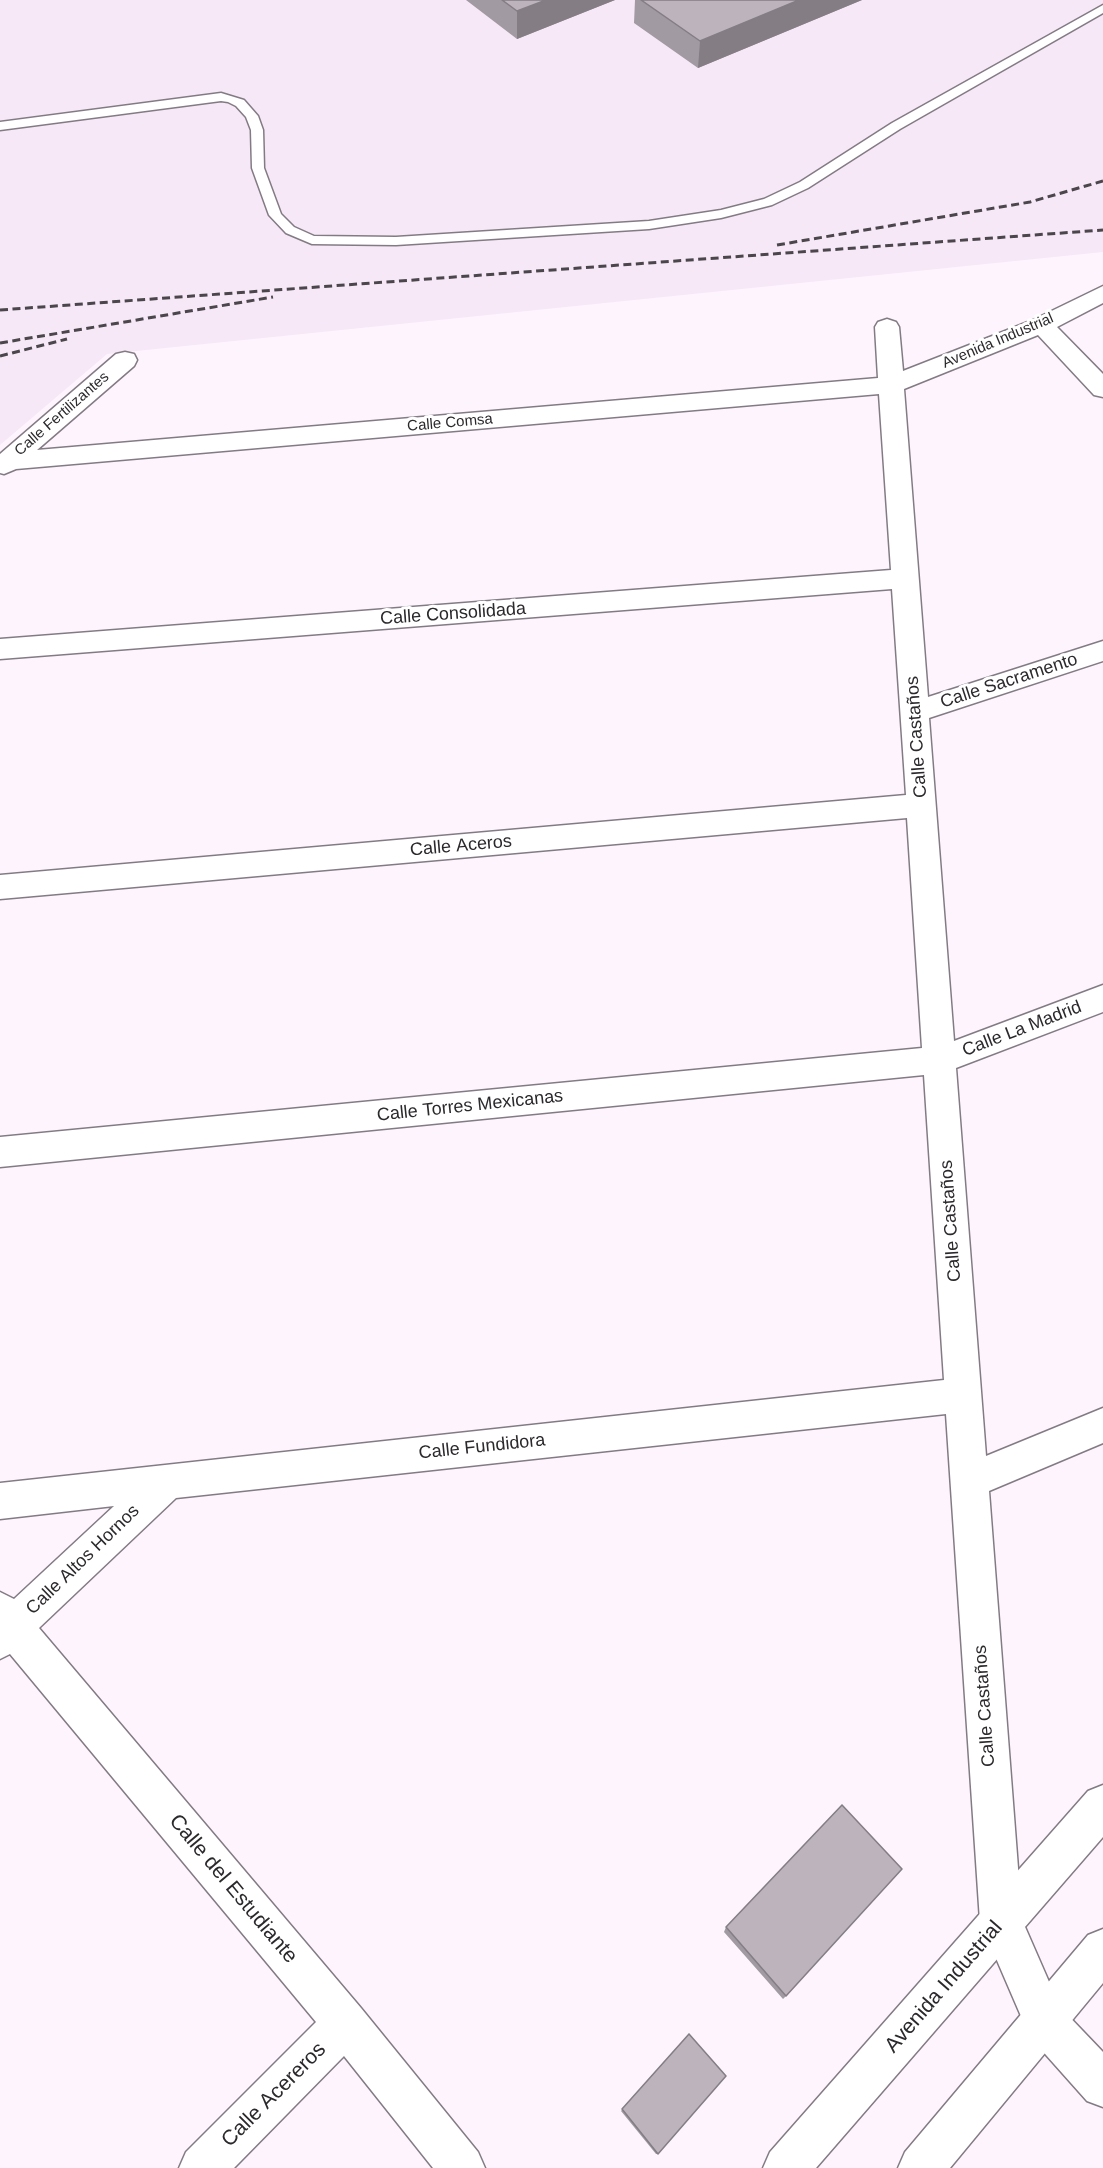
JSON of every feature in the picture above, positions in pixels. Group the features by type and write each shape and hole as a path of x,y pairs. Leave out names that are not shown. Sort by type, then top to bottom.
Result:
{"street":[{"name":"Avenida Industrial","path":"891,386 1042,325 1103,293"},
{"path":"1042,325 1103,389"},
{"name":"Calle Castaños","path":"887,327 1001,1921 1045,2022 1103,2085"},
{"name":"Calle Fertilizantes","path":"4,465 125,360"},
{"name":"Calle Comsa","path":"4,465 891,386"},
{"name":"Calle Consolidada","path":"0,649 906,578"},
{"name":"Calle Sacramento","path":"916,712 1103,651"},
{"name":"Calle Aceros","path":"0,887 922,805"},
{"name":"Calle La Madrid","path":"940,1060 1103,998"},
{"name":"Calle Torres Mexicanas","path":"0,1152 940,1060"},
{"name":"Calle Fundidora","path":"0,1501 167,1480 963,1395"},
{"path":"969,1481 1103,1425"},
{"name":"Calle Altos Hornos","path":"4,1626 167,1480"},
{"name":"Calle del Estudiante","path":"4,1626 346,2023 462,2168"},
{"name":"Avenida Industrial","path":"786,2168 1103,1806"},
{"path":"921,2168 1103,1950"},
{"name":"Calle Acereros","path":"202,2168 346,2023"}],"lane":[{"path":"0,126 221,97 231,99 240,103 252,116 257,130 258,168 275,215 290,230 312,240 396,241 649,225 721,214 768,202 804,185 896,126 1103,8"}],"shaded area":[{"path":"0,0 1103,0 1103,252 107,354 0,445"}],"building":[{"path":"502,0 546,0 517,11"},
{"path":"641,0 799,0 700,41"},
{"path":"842,1805 902,1869 786,1996 726,1927"},
{"path":"689,2034 726,2076 658,2154 622,2109"}],"railway":[{"path":"777,245 1030,202 1103,181"},
{"path":"0,310 1103,230"},
{"path":"0,343 273,297"},
{"path":"0,356 67,339"}]}
